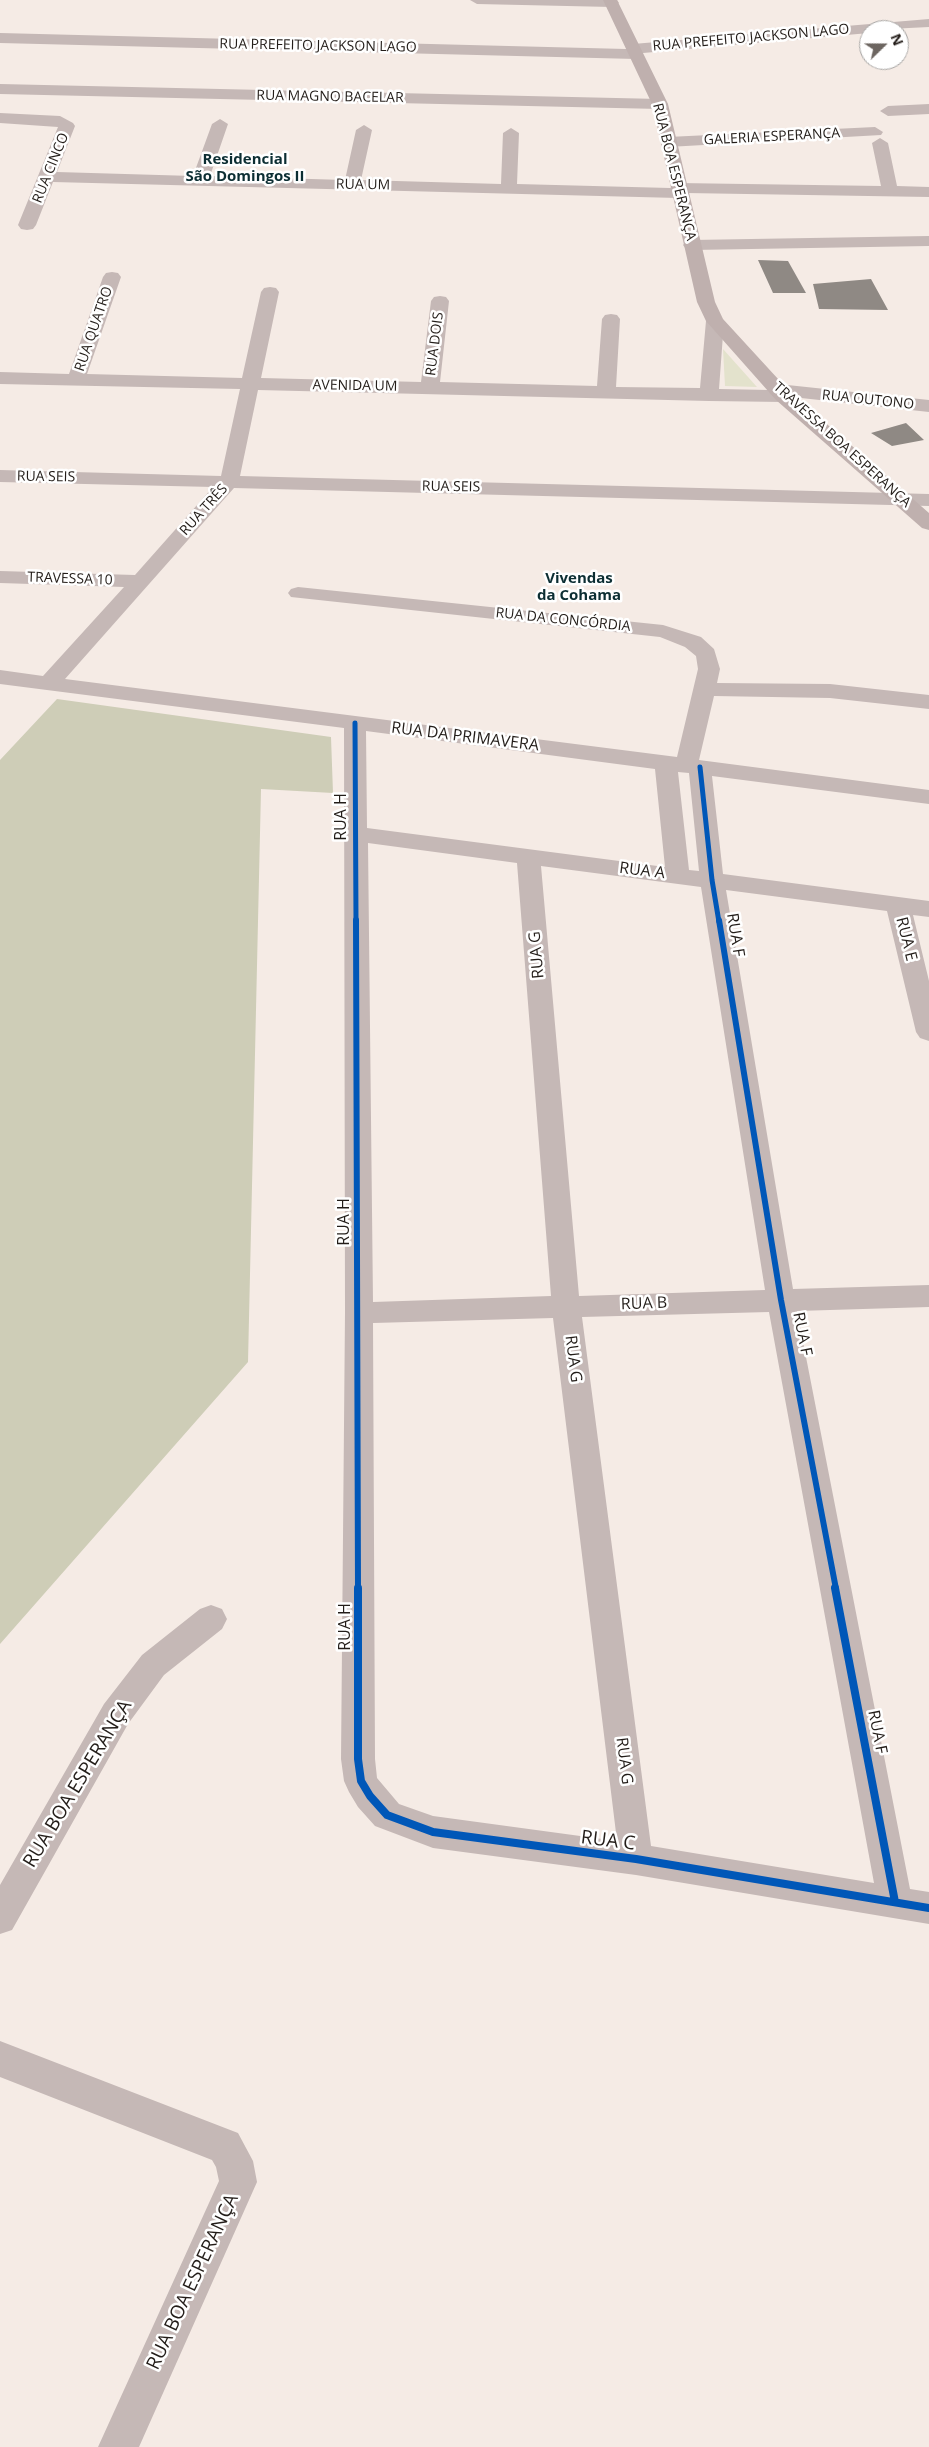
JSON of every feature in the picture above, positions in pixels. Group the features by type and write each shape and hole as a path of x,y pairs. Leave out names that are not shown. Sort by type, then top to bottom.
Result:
{"main road":[{"name":"RUA BOA ESPERANÇA","path":"611,2 660,104 678,190 706,302 715,321"},
{"name":"TRAVESSA BOA ESPERANÇA","path":"715,321 780,393 929,524"}],"street":[{"path":"477,0 611,2"},
{"name":"RUA PREFEITO JACKSON LAGO","path":"0,38 634,51 929,23"},
{"name":"RUA MAGNO BACELAR","path":"0,89 660,104"},
{"path":"888,111 929,109"},
{"name":"RUA CINCO","path":"0,118 60,120 68,126 27,225"},
{"path":"200,180 220,124"},
{"path":"352,184 364,130"},
{"path":"509,188 511,133"},
{"name":"GALERIA ESPERANÇA","path":"668,142 878,138 890,192"},
{"name":"RUA UM","path":"48,177 509,188 929,192"},
{"path":"692,245 929,242"},
{"name":"RUA QUATRO","path":"76,380 112,278"},
{"name":"RUA TRÊS","path":"48,684 229,482 270,292"},
{"name":"RUA DOIS","path":"430,388 440,301"},
{"path":"606,392 611,319"},
{"path":"709,395 715,321"},
{"name":"AVENIDA UM","path":"0,378 709,395 780,393"},
{"name":"RUA OUTONO","path":"780,393 929,406"},
{"name":"RUA SEIS","path":"0,477 929,500"},
{"name":"TRAVESSA 10","path":"0,578 140,581"},
{"name":"RUA DA CONCÓRDIA","path":"298,593 663,631 693,642 706,654 709,669 684,765"},
{"name":"RUA DA PRIMAVERA","path":"0,677 929,797"},
{"path":"704,689 830,691 929,702"},
{"name":"RUA H","path":"355,723 359,1313 358,1721"},
{"path":"678,876 684,765"},
{"name":"RUA F","path":"684,765 712,880 781,1300 896,1902"},
{"name":"RUA A","path":"355,834 929,909"},
{"name":"RUA G","path":"528,856 566,1306 636,1859"},
{"name":"RUA E","path":"898,905 929,1032"},
{"name":"RUA B","path":"359,1313 929,1296"},
{"name":"RUA BOA ESPERANÇA","path":"0,1918 116,1714 153,1665 211,1619"},
{"name":"RUA C","path":"358,1721 358,1759 361,1781 370,1796 387,1815 433,1832 636,1859 929,1908"},
{"name":"RUA BOA ESPERANÇA","path":"0,2058 225,2146 234,2161 238,2182 118,2447"}],"green space":[{"path":"723,349 757,387 725,386"},
{"path":"57,699 331,737 333,793 261,789 248,1362 0,1644 0,760"}],"building":[{"path":"758,260 788,261 806,293 773,293"},
{"path":"871,279 888,310 819,309 813,284"},
{"path":"906,423 924,440 892,446 871,433"}],"cycle path":[{"path":"355,723 359,1313 358,1759 361,1781 370,1796 387,1815 433,1832 549,1849 636,1859 929,1908"},
{"path":"700,767 712,880 781,1300 895,1902"}],"district":[{"name":"Residencial São Domingos II","path":"245,168"},
{"name":"Vivendas da Cohama","path":"579,588"}]}
